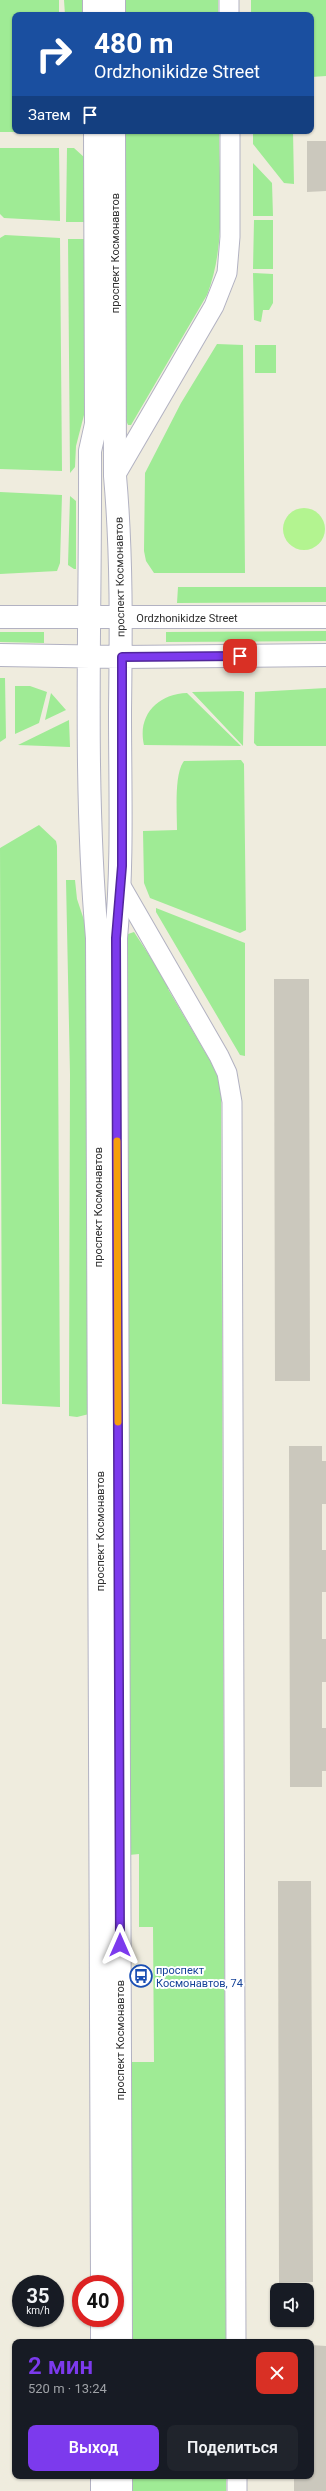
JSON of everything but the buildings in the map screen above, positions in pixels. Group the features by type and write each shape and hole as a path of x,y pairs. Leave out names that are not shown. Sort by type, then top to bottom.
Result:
{"street":[{"path":"94,0 94,12"},
{"path":"114,0 114,12"},
{"path":"229,0 229,12"},
{"name":"проспект Космонавтов","path":"95,134 96,424 90,451 90,781 93,886 98,938 102,2275"},
{"name":"проспект Космонавтов","path":"114,134 116,476 120,531 122,618 121,886 116,938 121,2339"},
{"path":"116,476 214,306 225,280 230,237 230,134"},
{"name":"Ordzhonikidze Street","path":"0,618 326,617"},
{"path":"0,655 90,657 326,655"},
{"path":"121,886 227,1073 232,1102 236,2339"},
{"path":"102,2327 102,2339"},
{"path":"102,2479 102,2491"},
{"path":"121,2479 121,2491"},
{"path":"237,2479 237,2491"}],"green space":[{"path":"0,0 59,0 59,12 12,12 12,132 0,132"},
{"path":"64,0 82,0 82,12 65,12"},
{"path":"123,0 218,0 218,12 123,12"},
{"path":"251,0 326,0 326,76 314,77 314,12 251,12"},
{"path":"124,134 219,134 220,235 213,276 207,295 131,425 128,425 125,418"},
{"path":"253,134 293,134 294,184 284,183 253,144"},
{"path":"0,148 59,148 60,221 4,218 0,214"},
{"path":"67,148 74,148 85,158 85,222 66,222"},
{"path":"253,163 272,183 273,216 253,216"},
{"path":"254,220 273,220 273,269 253,269"},
{"path":"5,235 60,238 62,471 0,469 0,238"},
{"path":"68,239 85,239 84,415 76,446 75,467 70,473"},
{"path":"253,273 273,274 273,303 269,310 263,310 261,322 254,320"},
{"path":"217,344 243,345 245,573 154,573 146,561 144,551 145,473 181,403"},
{"path":"255,345 276,345 276,373 255,373"},
{"path":"0,492 62,495 60,563 57,571 0,574"},
{"path":"70,496 76,501 76,569 68,565"},
{"path":"300,508 308,508 316,511 322,517 325,529 322,541 316,547 308,550 300,550 292,547 286,541 283,533 283,525 286,517 292,511"},
{"path":"178,587 326,587 326,602 177,603"},
{"path":"326,631 326,641 166,642 166,632"},
{"path":"0,632 44,632 44,643 0,642"},
{"path":"0,678 5,678 6,738 0,742"},
{"path":"15,686 30,686 47,692 39,723 15,734"},
{"path":"326,688 326,746 257,746 254,743 255,692"},
{"path":"192,692 244,692 243,746"},
{"path":"51,693 66,710 45,720"},
{"path":"187,693 241,746 144,745 144,724 152,708 167,697"},
{"path":"69,720 70,747 18,745"},
{"path":"241,760 244,764 246,930 240,933 150,898 144,883 143,831 177,830 177,784 184,761"},
{"path":"39,825 56,841 57,846 60,1407 2,1404 0,848"},
{"path":"66,880 75,880 77,899 87,929 89,1414 77,1417 69,1416 70,1074"},
{"path":"156,908 245,943 245,1056 240,1055 156,912"},
{"path":"134,932 170,987 168,989 221,1079 226,2339 131,2339 130,2062 154,2062 153,1927 139,1927 139,1854 129,1855 128,934"},
{"path":"131,2479 226,2479 226,2491 131,2491"}],"slow traffic":[{"path":"117,1141 118,1422"}],"place":[{"name":"проспект Космонавтов, 74","path":"141,1976"}],"route":[{"path":"120,1945 116,938 122,866 120,720 122,657 240,656"}]}
